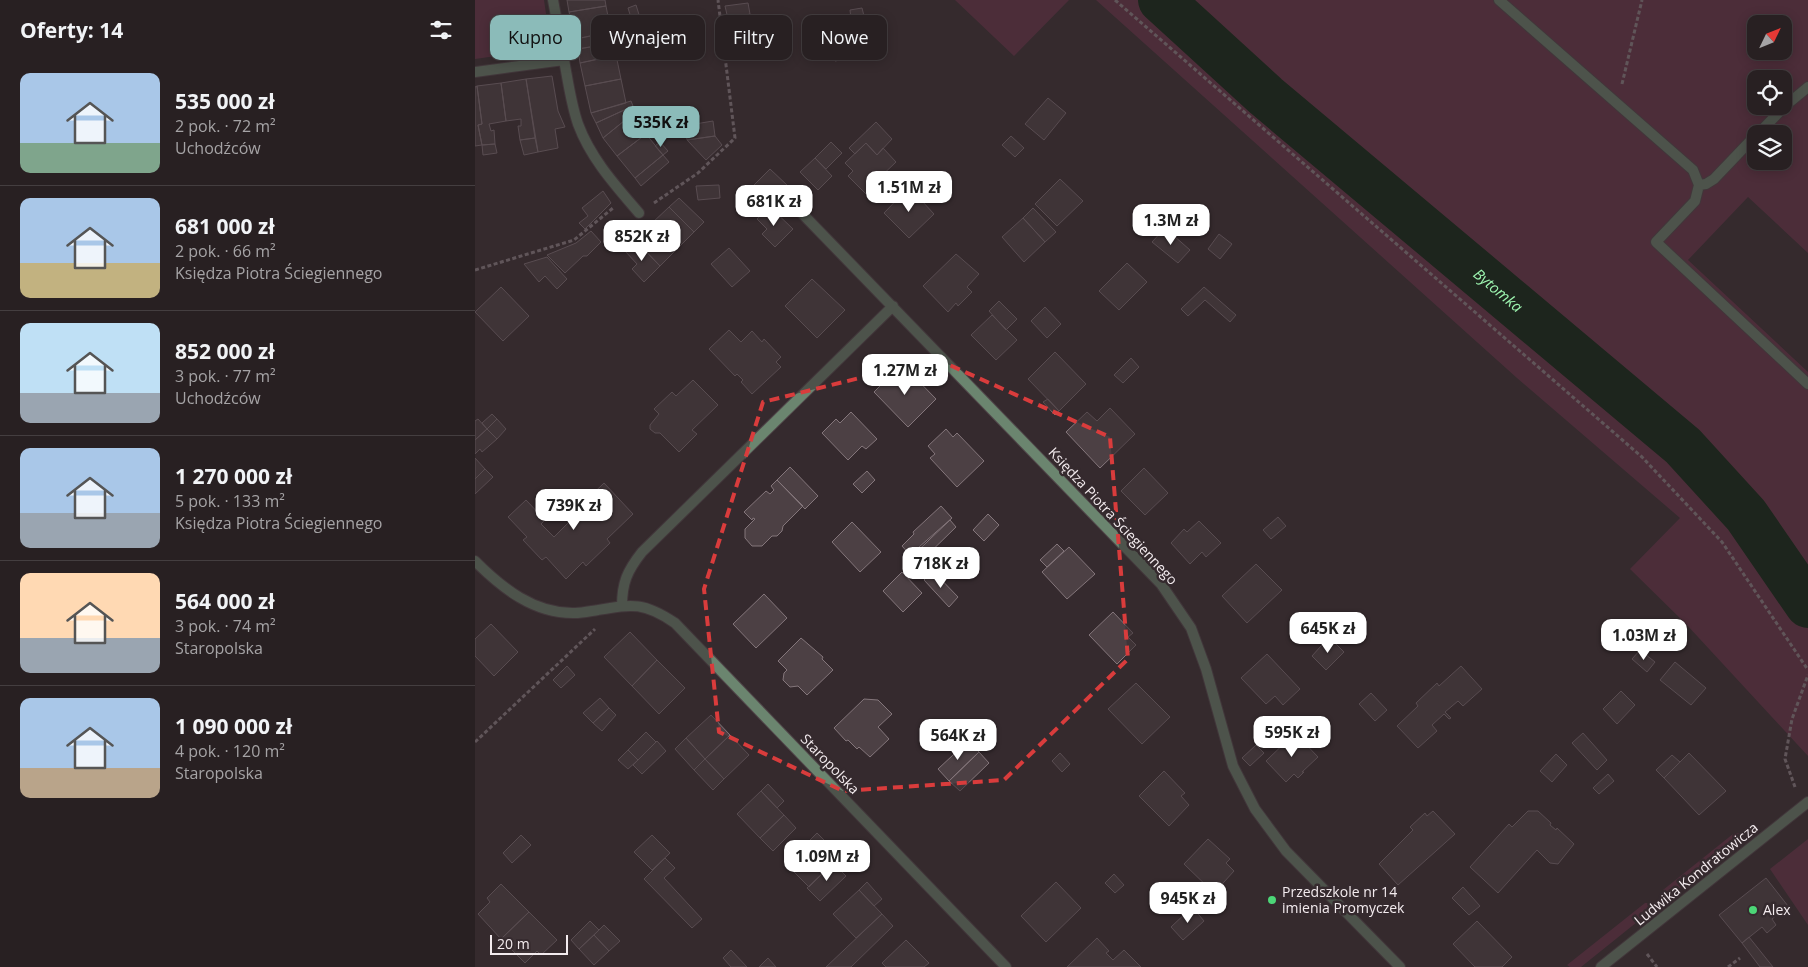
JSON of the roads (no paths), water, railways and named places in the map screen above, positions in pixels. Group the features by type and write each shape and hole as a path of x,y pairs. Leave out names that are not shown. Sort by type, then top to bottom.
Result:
{"street":[{"path":"553,0 556,15"},
{"path":"1499,0 1693,170 1699,185 1695,201 1656,242 1808,384"},
{"path":"475,72 564,60 572,102 586,144 616,187 639,213"},
{"path":"1767,125 1785,106 1808,87"},
{"path":"1699,185 1706,184 1714,179 1747,145"},
{"name":"Księdza Piotra Ściegiennego","path":"791,202 1161,584 1191,628 1206,668 1233,766 1255,810 1286,851 1400,967"},
{"path":"621,606 622,589 627,575 642,552 893,306"},
{"name":"Staropolska","path":"475,561 512,593 534,606 555,612 576,614 621,606 642,606 657,611 675,623 1006,967"},
{"name":"Ludwika Kondratowicza","path":"1601,967 1808,802"}],"waterway":[{"name":"Bytomka","path":"1161,0 1266,96 1683,446 1746,515 1808,605"}],"place":[{"name":"Przedszkole nr 14 imienia Promyczek","path":"1272,900"},
{"name":"Alex","path":"1753,910"}]}
